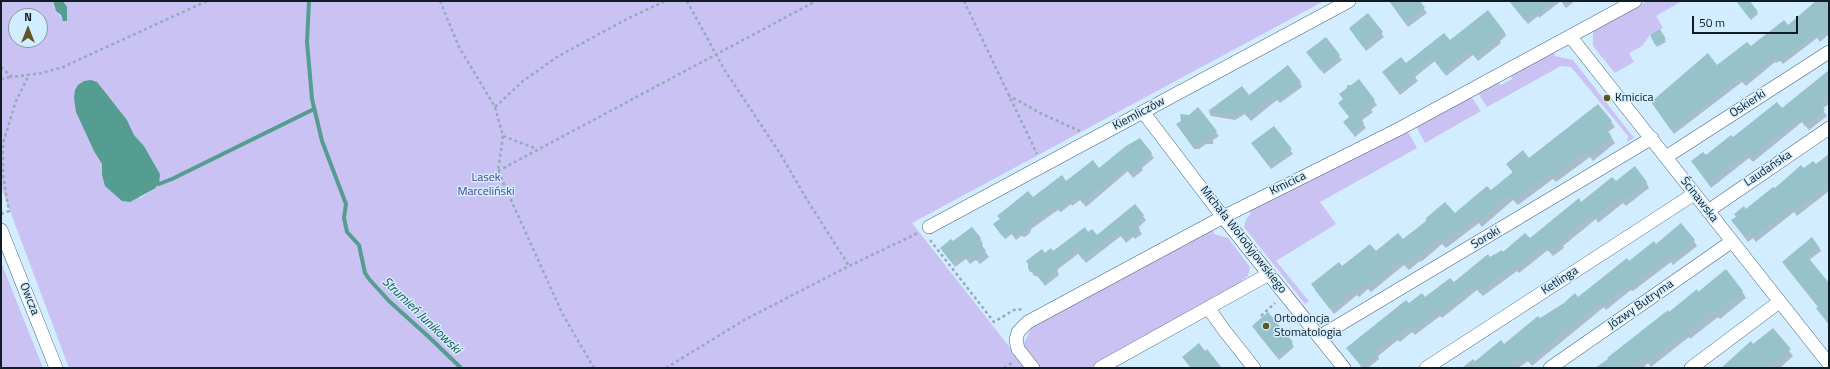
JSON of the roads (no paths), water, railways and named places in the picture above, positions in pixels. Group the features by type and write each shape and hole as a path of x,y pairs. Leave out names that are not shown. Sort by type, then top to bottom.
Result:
{"street":[{"name":"Kiemliczów","path":"928,233 1142,112 1348,1"},
{"name":"Kmicica","path":"1032,368 1018,349 1016,340 1018,332 1028,322 1223,217 1372,142 1635,1"},
{"name":"Ścinawska","path":"1570,36 1652,138 1731,242 1829,366"},
{"name":"Oskierki","path":"1666,157 1829,52"},
{"name":"Michała Wołodyjowskiego","path":"1142,112 1223,217 1344,368"},
{"name":"Laudańska","path":"1708,210 1829,128"},
{"name":"Soroki","path":"1319,337 1652,138"},
{"name":"Ketlinga","path":"1426,368 1694,194"},
{"name":"Owcza","path":"1,230 56,368"},
{"name":"Józwy Butryma","path":"1550,368 1731,242"},
{"path":"1104,367 1270,274"},
{"path":"1692,368 1779,302"},
{"path":"1209,309 1254,368"}],"waterway":[{"name":"Strumień Junikowski","path":"309,1 307,42 312,99 322,141 346,204 344,218 347,232 359,245 365,273 369,279 389,301 461,368"},
{"path":"159,184 314,109"}],"place":[{"name":"Kmicica","path":"1607,98"},
{"name":"Ortodoncja Stomatologia","path":"1266,326"}],"park label":[{"name":"Lasek Marceliński","path":"486,185"}]}
